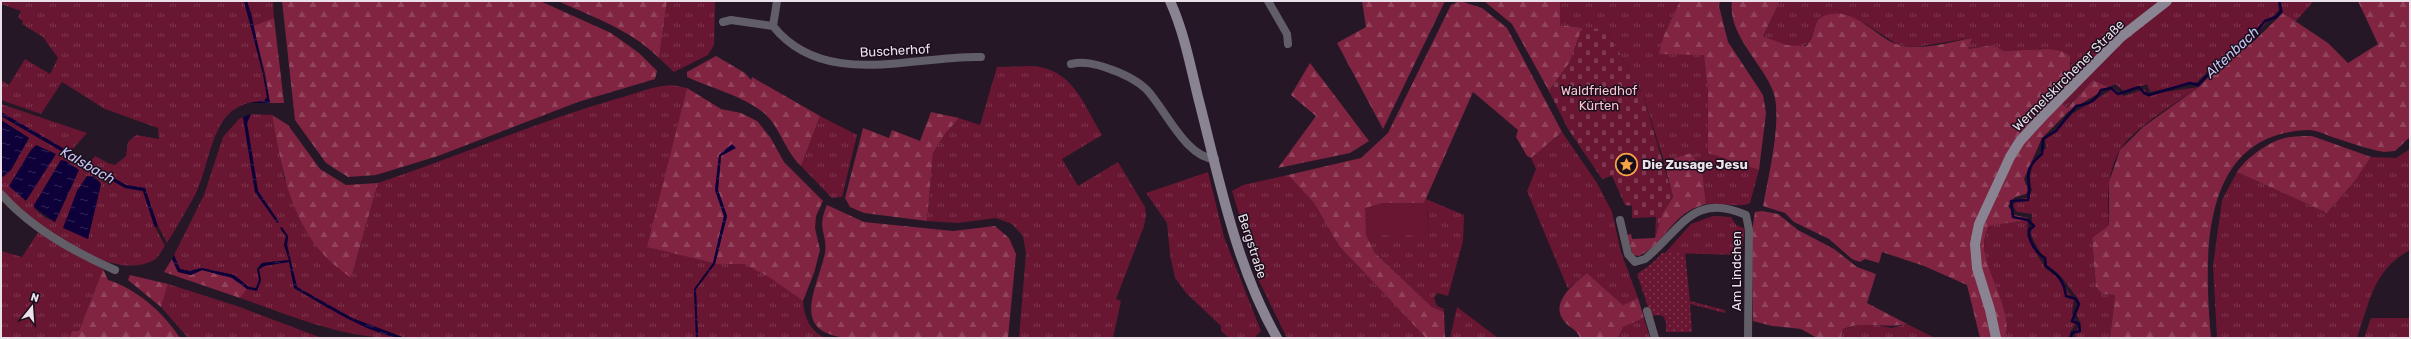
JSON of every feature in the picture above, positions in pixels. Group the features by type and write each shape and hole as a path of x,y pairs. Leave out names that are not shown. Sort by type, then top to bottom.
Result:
{"street":[{"path":"723,22 731,20 774,26 777,1"},
{"name":"Bergstraße","path":"1170,1 1186,43 1235,236 1257,298 1277,338"},
{"path":"1268,1 1286,34 1288,44"},
{"name":"Wermelskirchener Straße","path":"1996,338 1990,310 1977,268 1974,244 1979,224 2010,157 2020,141 2043,116 2121,38 2167,1"},
{"name":"Buscherhof","path":"774,26 782,37 793,46 818,56 852,64 880,66 965,57 981,57"},
{"path":"1071,64 1079,62 1098,65 1136,80 1159,105 1183,139 1205,157 1215,159"},
{"path":"1,194 33,222 63,244 115,270"},
{"name":"Am Lindchen","path":"1620,220 1628,254 1635,262 1646,259 1697,211 1722,207 1746,215 1749,230 1748,338"},
{"path":"1647,311 1655,338"}],"green space":[{"path":"1,1 244,1 263,74 267,97 264,101 246,104 233,110 224,121 216,133 196,193 167,243 157,224 145,188 126,185 88,164 95,156 115,165 126,156 128,142 136,135 159,139 158,128 105,109 62,82 41,114 1,100 1,80 9,85 25,59 50,74 58,58 43,37 22,24 23,21 18,18 21,11 1,4"},
{"path":"247,1 273,1 274,18 253,26"},
{"path":"282,1 540,1 611,33 639,53 657,71 655,79 578,102 438,156 376,175 348,177 326,163 295,120"},
{"path":"558,1 667,1 659,58 648,48 624,32"},
{"path":"667,1 715,1 714,45 708,55 674,72 659,58"},
{"path":"1362,1 1445,1 1383,129 1337,43 1366,27"},
{"path":"1460,1 1482,8 1507,28 1562,132 1531,158 1527,156 1516,137 1518,130 1473,92 1424,203 1382,203 1366,235 1375,253 1432,307 1444,312 1445,338 1426,338 1339,246 1314,203 1288,175 1361,158 1388,133 1451,5"},
{"path":"1484,1 1560,1 1560,25 1582,28 1570,62 1549,91 1512,24"},
{"path":"1560,1 1680,1 1664,35 1704,55 1708,93 1708,153 1759,170 1750,203 1742,205 1706,204 1702,169 1691,153 1664,161 1643,95 1606,29 1588,29 1560,25"},
{"path":"1680,1 1720,1 1719,6 1728,42 1763,95 1766,113 1759,170 1708,153 1708,93 1704,55 1659,54 1664,35"},
{"path":"1732,1 1780,1 1763,36 1786,45 1806,46 1809,43 1820,18 1835,14 1855,18 1891,42 1908,47 1945,44 1972,38 1968,49 1993,45 2004,51 2047,49 2061,51 2070,56 2070,70 2078,77 2032,122 1976,220 1992,338 1980,338 1967,285 1924,266 1882,252 1879,263 1865,259 1860,262 1852,259 1829,239 1794,222 1785,213 1763,206 1774,148 1776,131 1776,102 1773,91 1762,70 1740,37 1732,13"},
{"path":"1780,1 2161,1 2078,77 2070,70 2071,63 2047,49 2004,51 1993,45 1968,49 1971,38 1916,47 1898,45 1864,23 1824,16 1817,22 1809,43 1798,47 1786,45 1763,36"},
{"path":"2172,1 2278,1 2279,10 2249,40 2220,59 2197,82 2150,92 2147,84 2125,92 2115,84 2109,87 2093,80 2066,108 2061,103 2124,40"},
{"path":"2281,1 2314,1 2295,22 2283,13"},
{"path":"2358,1 2410,1 2410,137 2395,151 2384,152 2332,137 2318,131 2309,130 2273,137 2246,153 2227,176 2216,205 2210,238 2208,272 2211,338 2110,338 2115,295 2102,294 2096,287 2092,238 2109,225 2109,182 2120,150 2143,127 2199,87 2223,62 2252,43 2283,13 2328,43 2348,63 2378,44"},
{"path":"274,18 284,103 270,103 265,73 253,26"},
{"name":"Waldfriedhof Kürten","path":"1582,28 1606,29 1643,95 1673,197 1662,214 1655,238 1656,217 1632,218 1632,206 1625,205 1612,176 1602,179 1568,129 1549,91 1570,62"},
{"path":"716,56 745,73 751,80 752,77 820,116 801,166 795,160 770,119 764,113 737,97 687,77 687,72"},
{"path":"1310,63 1369,141 1350,153 1278,168 1316,116 1291,95"},
{"path":"1031,66 1045,68 1057,73 1067,81 1082,100 1102,135 1062,159 1078,186 1118,162 1145,207 1146,216 1144,226 1116,299 1121,301 1113,338 1019,338 1026,253 1023,236 1012,224 996,218 958,223 927,221 933,153 945,134 959,118 980,125 997,67"},
{"path":"2093,80 2109,87 2069,111 2042,138 2024,179 2028,190 2026,194 2015,197 2008,206 2014,215 2028,218 2028,220 1988,226 1984,245 1986,258 2006,317 2007,328 2005,338 1999,338 1980,268 1979,236 2008,169 2025,141 2061,103 2067,108"},
{"path":"672,85 687,88 648,247 713,263 694,289 696,338 405,338 352,318 297,287 287,245 288,236 280,229 286,236 284,245 289,260 262,263 257,269 259,280 256,288 249,287 234,275 202,268 190,271 180,269 174,255 204,195 223,137 239,119 243,117 255,192 279,222 258,191 247,122 251,114 272,115 284,178 351,278 378,183 586,108 651,89"},
{"path":"2199,87 2145,124 2127,141 2116,158 2110,177 2108,207 2109,225 2092,238 2096,287 2102,294 2115,295 2110,338 2076,338 2074,333 2081,324 2076,313 2078,299 2060,275 2047,265 2031,235 2032,214 2017,212 2013,206 2017,200 2029,197 2032,190 2030,178 2032,167 2041,152 2046,148 2045,140 2072,114 2114,88 2124,96 2145,89 2148,97 2158,93"},
{"path":"687,88 721,109 741,113 757,121 770,137 784,162 823,201 816,216 815,228 820,250 814,273 803,301 769,277 744,264 715,264 727,216 718,190 721,156 719,155 715,190 724,216 713,263 647,247"},
{"path":"1,104 87,133 69,153 1,112"},
{"path":"931,112 959,118 945,134 933,153 927,221 864,213 850,207 845,198 863,128 889,138 892,130 920,141"},
{"path":"272,115 288,125 320,169 346,185 378,183 351,278 323,254 311,239 302,223 288,189"},
{"path":"1,116 125,188 143,191 154,225 165,246 157,258 136,265 115,264 94,257 72,246 50,232 14,202 1,189 1,175 3,177 29,138 1,120","holes":["61,160 76,177 55,222 44,217 34,208 34,205","87,176 95,177 101,184 88,239 77,191"]},
{"path":"820,116 857,135 842,197 832,198 801,166"},
{"path":"1562,132 1597,183 1612,212 1621,252 1638,298 1623,305 1587,273 1568,289 1527,191 1536,169 1531,158"},
{"path":"2312,136 2371,157 2355,181 2327,213 2237,172 2253,155 2276,141 2290,137"},
{"path":"2410,149 2410,250 2388,267 2380,277 2374,288 2357,338 2217,338 2213,266 2222,200 2237,172 2327,213 2355,181 2371,157 2396,158"},
{"path":"1691,153 1702,169 1706,204 1694,208 1684,214 1656,244 1648,250 1639,256 1633,255 1627,235 1631,234 1632,239 1655,238 1662,214 1673,197 1664,161"},
{"path":"1208,172 1224,237 1261,331 1254,338 1229,338 1221,331 1221,326 1187,294 1175,278 1170,255 1167,223 1146,193"},
{"path":"1288,175 1314,203 1339,246 1426,338 1287,338 1259,281 1232,191 1243,185"},
{"path":"1426,199 1464,215 1463,241 1448,296 1437,293 1434,298 1437,306 1444,309 1444,312 1432,307 1375,253 1366,235 1428,235 1427,203 1424,203"},
{"path":"1382,203 1427,203 1428,235 1366,235 1365,208"},
{"path":"827,205 864,222 953,231 995,226 1009,238 1016,254 1008,338 847,338 829,334 818,327 812,317 811,306 813,293 825,253 822,220"},
{"path":"1762,211 1778,214 1798,230 1834,249 1857,267 1876,274 1867,303 1907,324 1891,326 1851,326 1843,329 1841,338 1817,338 1801,329 1772,326 1753,321 1752,231 1755,212"},
{"path":"1713,216 1731,217 1736,225 1745,229 1741,255 1665,253 1691,224"},
{"path":"2028,220 2027,236 2045,268 2058,278 2074,300 2072,313 2076,324 2070,332 2072,338 2005,338 2007,328 2006,317 1989,269 1984,241 1988,225"},
{"path":"39,231 103,269 79,331 72,331 69,338 1,338 1,251 22,257"},
{"path":"1662,253 1685,253 1690,301 1725,310 1725,313 1690,304 1692,332 1666,332 1666,322 1663,316 1651,316 1637,274 1654,262"},
{"path":"172,259 178,272 191,275 202,270 233,278 247,289 240,298 164,272"},
{"path":"289,262 294,288 351,320 397,338 376,337 336,330 298,319 240,298 247,289 257,291 261,280 259,270 264,266"},
{"path":"715,264 744,264 769,276 803,301 806,318 815,332 825,338 698,338 696,289"},
{"path":"103,269 108,280 129,289 158,311 180,338 69,338 72,331 79,331"},
{"path":"1587,273 1623,305 1638,298 1644,318 1623,327 1618,338 1580,338 1579,335 1564,321 1560,314 1560,307 1565,294"},
{"path":"130,275 168,284 161,307 128,280"},
{"path":"168,284 237,306 322,338 188,338 161,307"},
{"path":"1457,307 1498,338 1450,338"},
{"path":"1644,318 1650,338 1618,338 1623,327"},
{"path":"2371,318 2410,318 2410,338 2364,338"},
{"path":"1867,323 1892,328 1907,324 1935,338 1841,338 1843,329"}],"water":[{"path":"244,1 247,1 251,13 270,103 250,103 264,101 267,97 263,74"},
{"name":"Kalsbach","path":"1,112 126,185 145,188 158,226 155,227 154,225 143,191 125,188 1,116"},
{"path":"251,114 247,123 258,191 279,222 277,223 255,192 243,117"},
{"path":"1,120 29,138 11,170 3,177 1,175"},
{"path":"732,144 736,148 721,156 718,190 727,216 715,264 696,289 698,338 696,338 694,289 713,263 724,216 715,190 719,155"},
{"path":"36,145 56,154 26,201 9,186 31,150"},
{"path":"61,160 66,161 79,170 55,222 34,207 34,205"},
{"path":"87,176 95,177 101,184 88,239 63,228 77,191"},
{"path":"282,227 288,236 287,245 297,287 352,318 405,338 392,337 348,319 294,288 289,262 264,266 259,269 261,280 257,291 247,289 232,278 202,270 191,275 178,272 172,259 174,255 180,269 190,271 202,268 234,275 249,287 256,288 259,280 257,269 262,263 289,260 284,245 286,236 280,228"}],"waterway":[{"name":"Altenbach","path":"2070,338 2072,333 2080,331 2079,324 2072,321 2079,304 2076,299 2066,296 2064,286 2060,279 2046,266 2045,258 2033,246 2029,230 2034,226 2028,220 2013,217 2011,201 2028,200 2029,171 2035,160 2042,154 2043,139 2056,131 2076,106 2091,102 2101,90 2111,88 2118,94 2139,87 2144,93 2149,95 2190,83 2198,85 2221,61 2249,40 2265,21 2276,17 2281,11 2279,1"}],"place":[{"name":"Die Zusage Jesu","path":"1626,164"}]}
